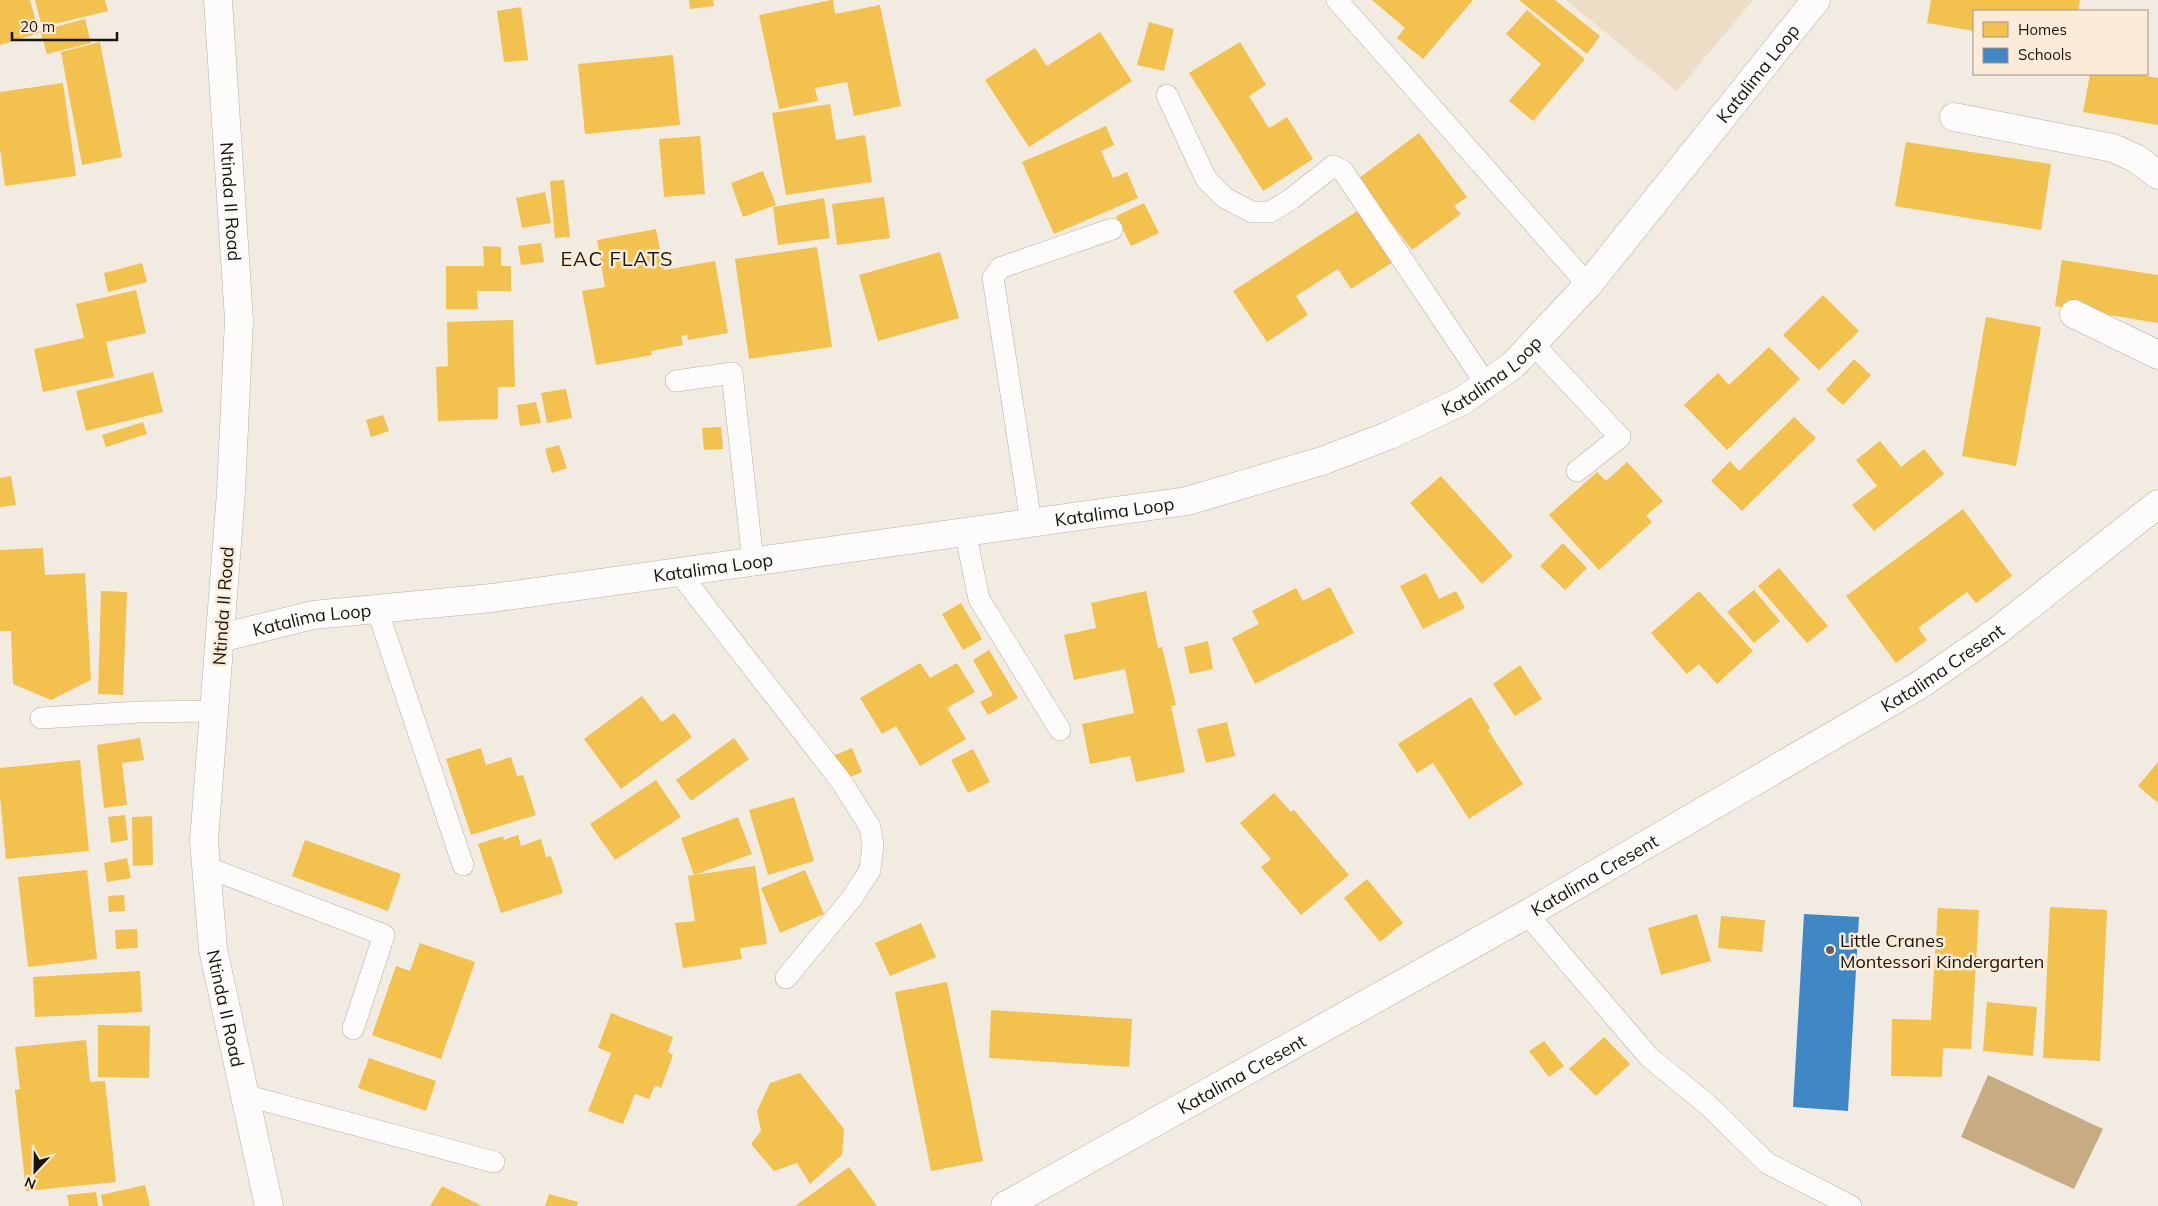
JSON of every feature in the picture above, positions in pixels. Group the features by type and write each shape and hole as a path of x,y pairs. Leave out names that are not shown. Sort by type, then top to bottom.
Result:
{"street":[{"name":"Ntinda II Road","path":"218,0 239,320 231,492 204,841 213,949 269,1206"},
{"name":"Katalima Loop","path":"220,638 313,615 492,598 1187,501 1322,461 1390,435 1462,401 1513,365 1588,284 1816,0"},
{"path":"1954,117 2113,148 2137,159 2158,175"},
{"path":"2074,314 2158,355"},
{"name":"Katalima Cresent","path":"1005,1206 1527,914 1918,686 1996,632 2158,504"}],"lane":[{"path":"1337,0 1588,284"},
{"path":"1167,95 1206,179 1225,198 1252,212 1270,212 1291,199 1333,166 1343,171 1486,384"},
{"path":"1031,522 993,278 1000,268 1112,229"},
{"path":"1533,344 1620,436 1577,471"},
{"path":"676,381 732,373 753,561"},
{"path":"965,531 978,600 1060,730"},
{"path":"678,571 841,781 870,827 873,845 870,870 852,898 786,978"},
{"path":"377,609 463,865"},
{"path":"41,718 139,712 214,711"},
{"path":"206,867 384,935 353,1029"},
{"path":"1527,914 1649,1057 1708,1105 1767,1163 1851,1206"},
{"path":"244,1095 494,1162"}],"shaded area":[{"path":"1566,0 1753,0 1677,91"},
{"path":"1988,1075 2103,1129 2074,1189 1961,1137"}],"building: Homes":[{"path":"0,0 30,0 39,33 0,45"},
{"path":"35,0 105,0 108,11 42,27"},
{"path":"689,0 713,0 714,6 690,9"},
{"path":"833,0 835,14 880,5 901,106 854,116 847,82 815,88 818,101 779,109 759,15"},
{"path":"1372,0 1473,0 1423,59 1397,38 1405,28"},
{"path":"1519,0 1555,0 1600,36 1587,54"},
{"path":"1931,0 2080,0 2078,10 1973,10 1973,31 1927,23"},
{"path":"521,7 528,60 504,62 497,11"},
{"path":"1527,10 1585,59 1533,121 1509,101 1541,64 1506,34"},
{"path":"85,19 91,43 47,54 40,31"},
{"path":"1149,22 1174,29 1164,71 1137,65"},
{"path":"1100,32 1132,81 1029,147 985,80 1035,48 1047,66"},
{"path":"100,42 122,157 82,165 61,52"},
{"path":"1240,42 1266,85 1249,96 1269,128 1287,117 1313,159 1263,191 1189,73"},
{"path":"673,55 680,125 585,134 578,64"},
{"path":"2090,75 2141,75 2158,78 2158,125 2083,112"},
{"path":"63,83 76,176 5,186 0,148 0,92"},
{"path":"830,104 836,140 865,135 872,182 786,195 772,113"},
{"path":"1106,126 1114,145 1101,151 1113,178 1127,172 1138,198 1054,234 1022,162"},
{"path":"1419,133 1467,197 1454,206 1461,214 1412,250 1358,179"},
{"path":"700,136 705,194 664,197 659,139"},
{"path":"1906,142 2051,164 2041,230 1895,206"},
{"path":"763,171 776,205 743,217 731,183"},
{"path":"564,180 570,237 555,238 550,181"},
{"path":"545,192 551,223 522,228 516,198"},
{"path":"884,197 890,238 837,245 832,204"},
{"path":"824,198 830,238 778,245 773,207"},
{"path":"1144,203 1159,233 1131,246 1116,216"},
{"path":"1359,210 1393,262 1351,289 1338,269 1296,296 1308,315 1267,342 1233,291"},
{"path":"656,229 664,270 715,261 728,333 688,340 687,335 681,336 683,345 651,351 652,355 596,365 582,291 605,287 597,240"},
{"path":"541,243 544,262 521,265 518,246"},
{"path":"483,246 501,247 501,266 511,266 511,291 477,291 478,309 446,309 446,266 484,266"},
{"path":"817,247 832,347 749,359 735,259"},
{"path":"940,252 959,318 878,341 859,275"},
{"path":"2062,260 2158,275 2158,323 2055,306"},
{"path":"142,263 147,282 108,292 104,273"},
{"path":"136,290 146,333 106,342 114,377 43,392 34,349 84,338 76,304"},
{"path":"1823,295 1859,331 1819,370 1783,335"},
{"path":"1986,317 2041,327 2016,466 1962,456"},
{"path":"513,320 515,387 498,387 498,419 438,421 436,367 448,366 447,322"},
{"path":"1769,347 1800,379 1727,450 1684,405 1718,373 1729,385"},
{"path":"1854,359 1871,375 1843,405 1826,390"},
{"path":"153,372 163,412 86,431 76,391"},
{"path":"566,389 572,418 547,423 541,393"},
{"path":"536,402 541,423 520,426 517,405"},
{"path":"383,415 389,431 371,437 366,420"},
{"path":"1794,417 1816,438 1742,511 1711,481 1730,461 1739,471"},
{"path":"143,422 147,434 106,447 102,435"},
{"path":"721,427 723,449 704,450 702,428"},
{"path":"1880,441 1901,467 1924,449 1944,474 1874,531 1852,505 1877,486 1856,460"},
{"path":"559,445 567,468 552,473 545,449"},
{"path":"1627,462 1663,501 1646,516 1652,522 1599,570 1549,515 1597,472 1606,481"},
{"path":"11,476 16,505 0,507 0,478"},
{"path":"1441,476 1513,556 1482,584 1410,503"},
{"path":"1963,509 2012,576 1976,603 1967,592 1918,628 1927,640 1896,663 1846,596"},
{"path":"1563,543 1587,568 1565,590 1540,566"},
{"path":"43,548 45,575 85,573 91,680 51,700 13,684 11,631 0,631 0,550"},
{"path":"1779,568 1828,626 1807,643 1758,586"},
{"path":"1426,573 1439,599 1456,591 1465,608 1423,629 1400,586"},
{"path":"1330,587 1354,633 1255,684 1232,638 1259,624 1252,611 1296,588 1303,601"},
{"path":"1754,590 1780,621 1754,643 1727,612"},
{"path":"101,591 127,592 123,695 98,694"},
{"path":"1146,591 1158,648 1162,647 1176,705 1171,706 1185,772 1136,782 1130,756 1090,764 1082,724 1134,713 1125,669 1074,680 1064,635 1096,628 1091,603"},
{"path":"1699,591 1753,651 1717,684 1699,664 1687,674 1651,633"},
{"path":"961,603 982,639 963,650 942,614"},
{"path":"1208,641 1213,669 1190,674 1184,647"},
{"path":"989,650 1018,698 988,715 980,702 993,695 973,660"},
{"path":"920,663 930,678 957,663 975,692 947,708 966,739 920,766 896,726 882,734 860,698"},
{"path":"1520,665 1542,699 1515,716 1493,684"},
{"path":"642,696 662,722 674,713 692,737 621,789 584,739"},
{"path":"1471,697 1490,728 1488,730 1523,784 1469,819 1433,763 1417,773 1398,744"},
{"path":"1227,722 1235,756 1206,763 1197,729"},
{"path":"140,738 144,760 122,763 127,805 104,808 97,745"},
{"path":"734,738 749,759 691,801 676,780"},
{"path":"481,748 486,765 511,757 517,776 523,775 536,815 471,835 446,759"},
{"path":"852,748 862,772 843,780 833,756"},
{"path":"973,749 990,782 968,793 951,760"},
{"path":"80,760 89,851 6,859 0,796 0,768"},
{"path":"2158,762 2158,803 2138,786"},
{"path":"656,780 681,817 615,860 590,824"},
{"path":"1274,793 1291,812 1294,810 1349,875 1301,915 1261,867 1271,859 1240,823"},
{"path":"794,797 814,861 768,875 749,810"},
{"path":"125,815 128,840 111,843 108,817"},
{"path":"152,816 153,865 133,866 132,817"},
{"path":"738,817 752,854 694,875 681,838"},
{"path":"518,835 521,846 541,839 546,857 551,856 563,893 501,913 478,844 503,836 504,840"},
{"path":"305,840 401,874 388,911 292,876"},
{"path":"127,858 131,878 107,882 104,863"},
{"path":"755,866 767,944 740,948 742,959 683,968 675,923 695,921 688,876"},
{"path":"87,870 97,959 28,967 18,877"},
{"path":"805,870 824,914 780,933 761,888"},
{"path":"1367,879 1403,923 1380,942 1344,898"},
{"path":"124,895 125,911 109,912 108,896"},
{"path":"2050,907 2107,910 2100,1061 2043,1058"},
{"path":"1938,908 1979,910 1971,1049 1943,1048 1942,1077 1891,1076 1892,1019 1931,1020"},
{"path":"1697,914 1711,961 1661,975 1648,928"},
{"path":"1721,916 1765,920 1762,952 1718,948"},
{"path":"921,923 936,957 890,976 875,943"},
{"path":"137,929 138,948 116,949 115,930"},
{"path":"420,943 475,962 441,1059 372,1035 396,966 410,971"},
{"path":"140,971 142,1012 35,1017 33,977"},
{"path":"947,982 983,1161 931,1171 895,992"},
{"path":"1987,1002 2037,1007 2033,1056 1983,1051"},
{"path":"991,1010 1132,1019 1129,1067 989,1058"},
{"path":"611,1013 673,1037 668,1052 673,1055 661,1088 655,1085 649,1099 635,1094 623,1124 588,1111 611,1053 598,1048"},
{"path":"98,1025 150,1026 149,1078 98,1077"},
{"path":"1604,1037 1630,1064 1596,1096 1569,1069"},
{"path":"86,1040 90,1082 105,1081 116,1182 26,1191 15,1090 20,1089 15,1047"},
{"path":"1544,1041 1564,1066 1549,1077 1529,1051"},
{"path":"369,1058 436,1081 426,1111 358,1088"},
{"path":"800,1073 844,1129 842,1155 810,1184 797,1163 774,1171 751,1144 761,1131 757,1111 770,1083"},
{"path":"849,1167 877,1206 795,1206"},
{"path":"145,1185 150,1206 103,1206 101,1195"},
{"path":"442,1186 482,1206 430,1206"},
{"path":"96,1192 98,1206 69,1206 67,1195"},
{"path":"549,1194 578,1202 577,1206 545,1206"}],"building: Schools":[{"path":"1804,914 1859,917 1848,1111 1793,1107"}],"place":[{"name":"Little Cranes Montessori Kindergarten","path":"1830,950"}],"district":[{"name":"EAC FLATS","path":"617,258"}]}
